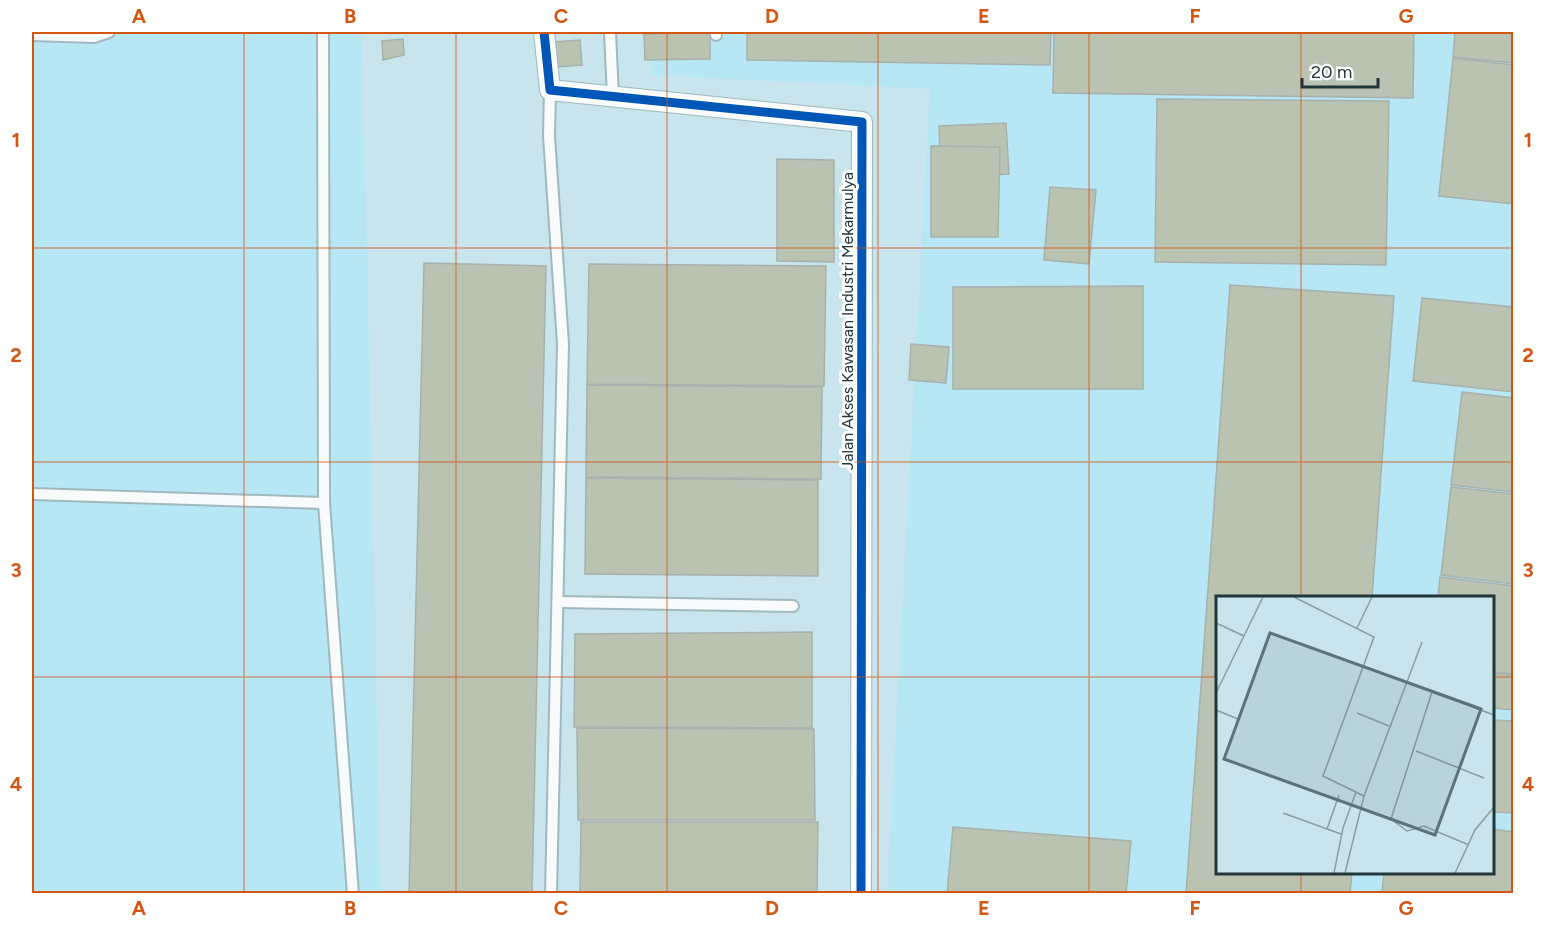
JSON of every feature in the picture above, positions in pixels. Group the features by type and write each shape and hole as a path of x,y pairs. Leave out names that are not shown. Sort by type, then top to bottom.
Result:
{"street":[{"path":"544,32 550,90"},
{"name":"Jalan Akses Kawasan Industri Mekarmulya","path":"550,90 862,122 861,894"}],"lane":[{"path":"32,35 94,37 109,32"},
{"path":"323,32 324,503 353,894"},
{"path":"610,32 613,97"},
{"path":"550,90 549,136 563,344 551,894"},
{"path":"32,494 324,503"},
{"path":"558,602 793,606"}],"shaded area":[{"path":"32,32 362,32 381,893 32,893"},
{"path":"647,32 1513,32 1513,893 887,893 930,89 652,75"}],"building":[{"path":"710,32 710,59 645,60 644,34"},
{"path":"747,32 1051,32 1050,65 747,60"},
{"path":"1054,32 1414,32 1413,98 1053,93"},
{"path":"1455,32 1514,32 1514,63 1453,57"},
{"path":"403,39 404,55 383,60 382,41"},
{"path":"580,40 582,65 556,67 554,42"},
{"path":"1453,58 1514,65 1514,204 1439,196"},
{"path":"1157,99 1389,101 1386,265 1155,262"},
{"path":"1006,123 1009,174 941,178 939,126"},
{"path":"931,146 1000,147 998,237 931,237"},
{"path":"777,159 834,160 834,262 777,261"},
{"path":"1050,187 1096,190 1089,264 1044,260"},
{"path":"424,263 546,266 532,894 409,894"},
{"path":"589,264 826,266 824,386 587,384"},
{"path":"1230,285 1394,296 1372,596 1216,596 1216,874 1352,874 1350,894 1186,893"},
{"path":"1143,286 1143,389 953,389 953,287"},
{"path":"1422,298 1514,307 1514,392 1413,381"},
{"path":"911,344 949,347 946,383 909,380"},
{"path":"587,385 822,387 821,479 586,477"},
{"path":"1462,392 1514,398 1514,492 1451,485"},
{"path":"586,478 818,480 818,576 585,574"},
{"path":"1451,487 1514,494 1514,584 1441,575"},
{"path":"1440,577 1514,586 1514,674 1494,672 1494,596 1438,596"},
{"path":"812,632 812,728 574,727 575,634"},
{"path":"1494,673 1514,675 1514,710 1494,708"},
{"path":"1494,720 1514,721 1514,813 1494,812"},
{"path":"577,728 814,729 815,820 578,820"},
{"path":"581,822 818,822 817,894 580,894"},
{"path":"953,827 1131,841 1126,894 947,894"},
{"path":"1494,829 1514,832 1514,894 1382,894 1384,874 1494,874"}],"cycle path":[{"path":"544,32 550,90 862,122 861,894"}]}
